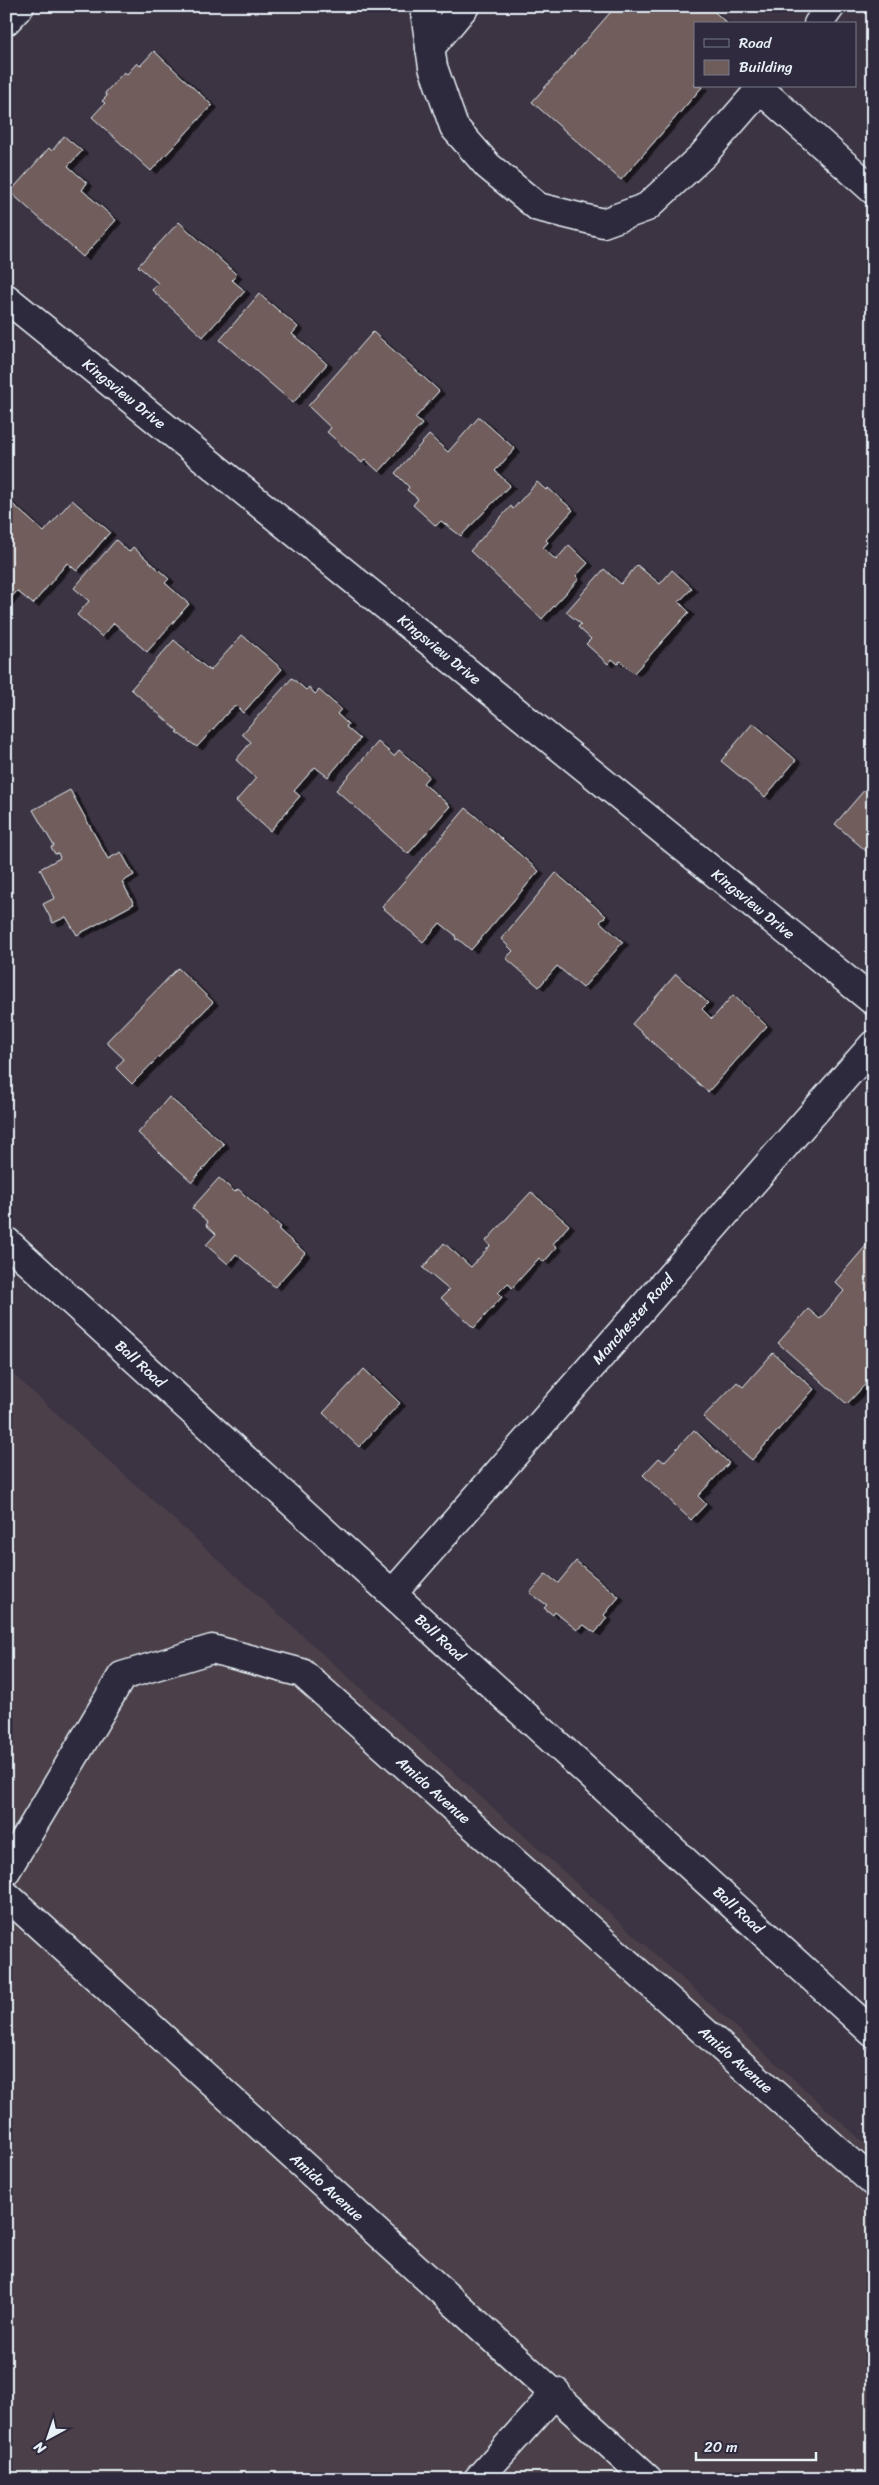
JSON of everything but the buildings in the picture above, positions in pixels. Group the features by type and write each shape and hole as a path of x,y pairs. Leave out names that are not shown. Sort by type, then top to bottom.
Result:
{"street":[{"path":"6,21 20,6"},
{"path":"424,6 432,68 454,127 488,166 538,207 603,223 647,207 703,155 762,88 873,190"},
{"path":"430,48 466,6"},
{"path":"819,22 831,6"},
{"name":"Kingsview Drive","path":"6,298 873,1000"},
{"name":"Manchester Road","path":"392,1593 873,1046"},
{"name":"Ball Road","path":"6,1241 873,2033"},
{"name":"Amido Avenue","path":"6,1871 122,1676 212,1649 302,1674 873,2182"},
{"name":"Amido Avenue","path":"6,1895 556,2392 648,2479"},
{"path":"478,2479 556,2392"}],"shaded area":[{"path":"6,1368 873,2151 873,2479 6,2479"}]}
